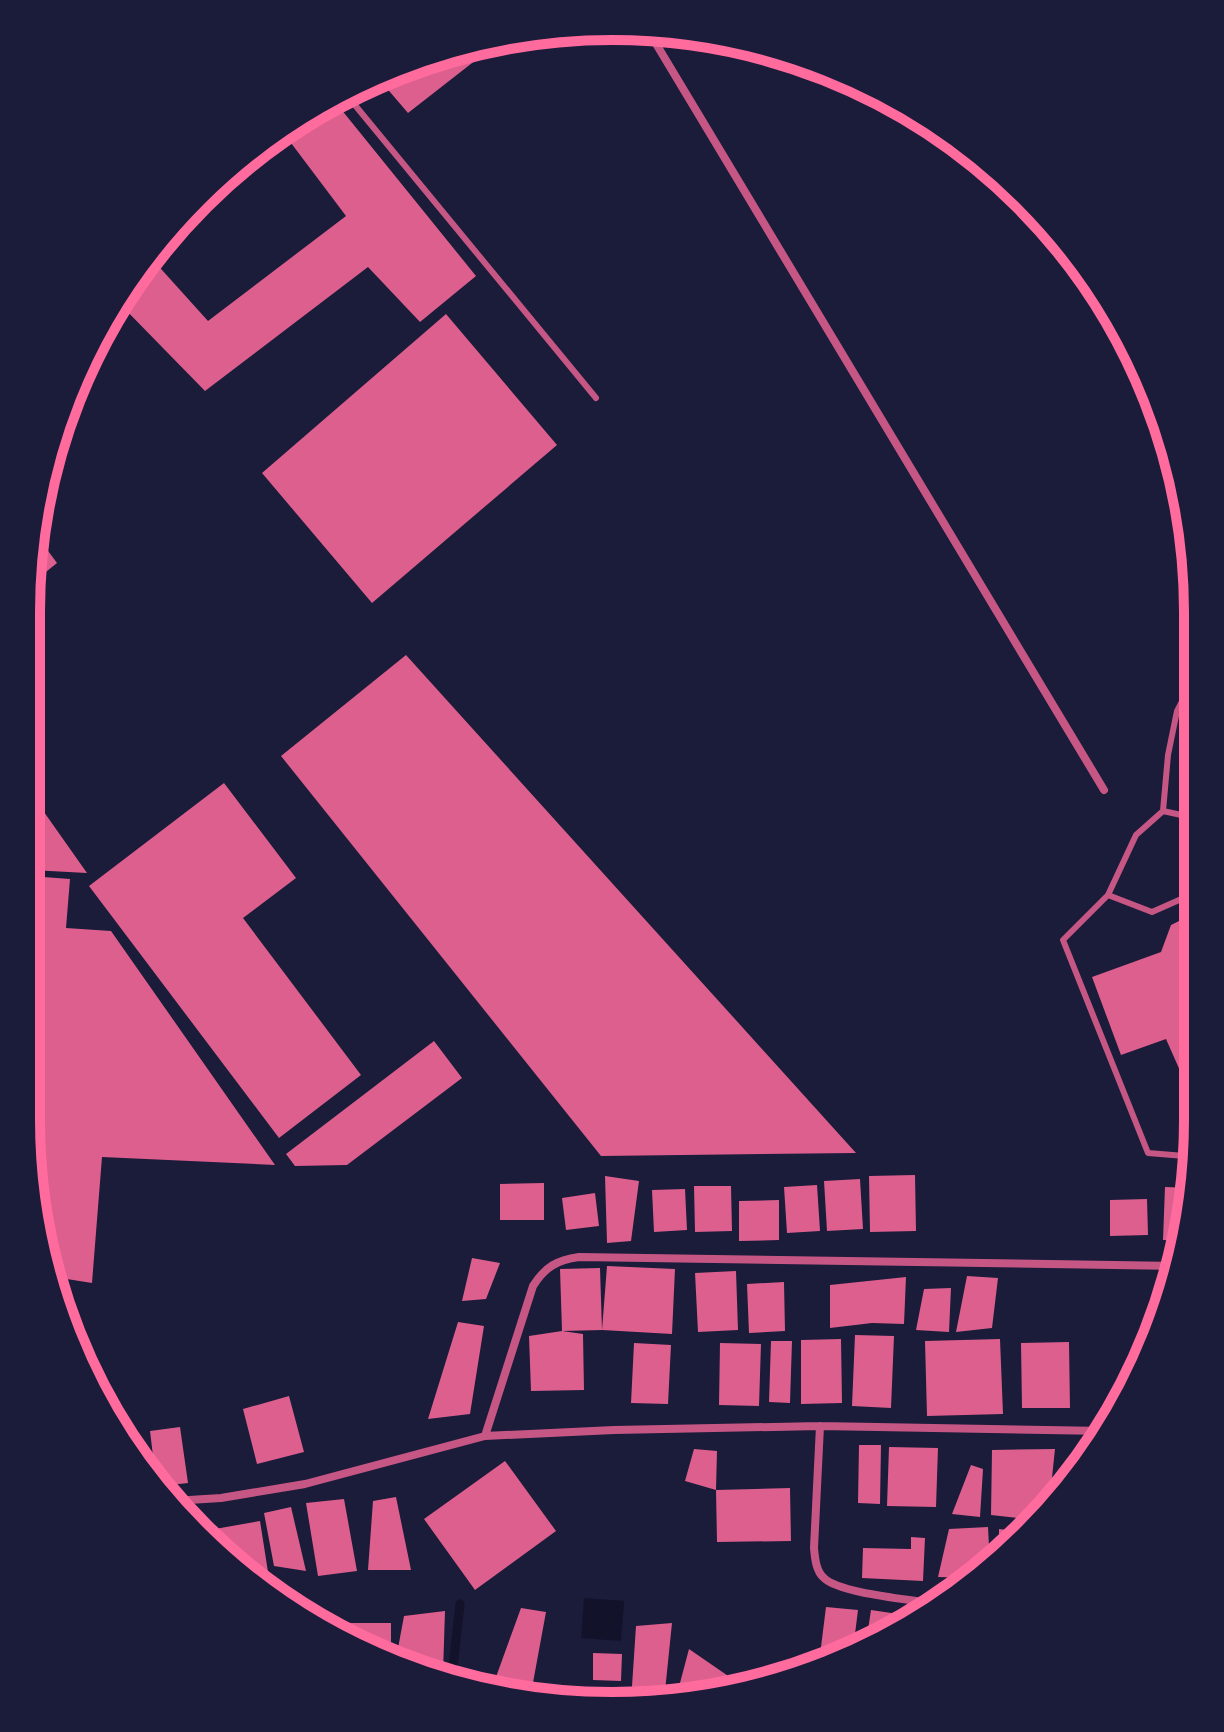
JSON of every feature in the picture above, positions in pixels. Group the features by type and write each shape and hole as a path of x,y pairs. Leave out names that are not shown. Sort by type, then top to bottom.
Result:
{"street":[{"path":"655,42 1104,790"},
{"path":"485,1436 533,1286 540,1274 562,1260 579,1257 1165,1266"},
{"path":"820,1426 814,1548 822,1577 843,1588 921,1601"},
{"path":"185,1500 221,1498 305,1484 485,1436 820,1426 1092,1431"}],"lane":[{"path":"353,102 596,398"},
{"path":"1183,1156 1148,1153 1063,940 1108,895 1136,835 1163,811 1168,755 1177,711 1184,697"},
{"path":"1163,811 1184,816"},
{"path":"1108,895 1152,912 1184,898"}],"shaded area":[{"path":"584,1598 624,1601 621,1641 581,1638"}],"building":[{"path":"482,55 408,113 386,87 428,70"},
{"path":"341,109 476,276 420,322 368,267 205,391 126,310 157,265 208,321 346,216 289,140"},
{"path":"446,314 557,445 372,603 262,473"},
{"path":"44,546 57,563 41,576"},
{"path":"406,655 856,1153 601,1156 281,756"},
{"path":"224,783 296,878 243,918 361,1075 279,1138 89,886"},
{"path":"40,806 87,873 40,870"},
{"path":"40,877 70,879 66,928 111,931 275,1165 102,1157 92,1283 62,1278 45,1195 40,1120"},
{"path":"1184,918 1184,1080 1166,1039 1121,1055 1092,977 1161,952 1171,925"},
{"path":"434,1041 462,1078 347,1165 295,1166 286,1154"},
{"path":"915,1175 916,1231 870,1232 869,1176"},
{"path":"605,1176 639,1181 631,1241 607,1243"},
{"path":"860,1179 863,1229 827,1231 824,1181"},
{"path":"544,1183 544,1220 500,1220 500,1184"},
{"path":"817,1185 820,1231 787,1233 784,1187"},
{"path":"694,1186 731,1186 732,1231 695,1232"},
{"path":"1165,1187 1180,1188 1171,1240 1163,1240"},
{"path":"685,1189 687,1230 654,1232 652,1190"},
{"path":"595,1193 599,1226 566,1230 562,1198"},
{"path":"1147,1199 1148,1235 1110,1236 1110,1200"},
{"path":"779,1200 779,1240 739,1241 739,1201"},
{"path":"472,1258 500,1263 486,1299 462,1301"},
{"path":"607,1266 675,1269 672,1334 602,1330"},
{"path":"600,1268 602,1330 562,1331 560,1269"},
{"path":"736,1271 738,1330 698,1332 695,1273"},
{"path":"967,1276 998,1278 992,1328 956,1332"},
{"path":"906,1277 904,1324 872,1323 830,1328 830,1285"},
{"path":"784,1282 785,1331 749,1333 747,1284"},
{"path":"951,1288 949,1332 916,1330 924,1289"},
{"path":"458,1322 484,1326 470,1414 428,1419"},
{"path":"562,1331 583,1334 584,1390 531,1391 529,1336"},
{"path":"855,1335 894,1336 891,1408 852,1406"},
{"path":"841,1339 842,1403 801,1404 801,1340"},
{"path":"1000,1339 1003,1414 927,1416 925,1341"},
{"path":"771,1341 792,1341 790,1403 769,1402"},
{"path":"1069,1342 1070,1408 1022,1408 1021,1343"},
{"path":"634,1343 671,1345 668,1404 631,1403"},
{"path":"720,1343 761,1344 759,1406 719,1405"},
{"path":"289,1396 304,1452 257,1464 243,1409"},
{"path":"180,1427 188,1483 172,1485 154,1462 150,1431"},
{"path":"859,1445 881,1445 880,1504 858,1503"},
{"path":"889,1447 938,1448 936,1507 887,1506"},
{"path":"694,1449 717,1451 716,1490 685,1481"},
{"path":"1055,1449 1051,1486 1021,1518 991,1515 992,1450"},
{"path":"505,1461 556,1531 475,1590 424,1519"},
{"path":"971,1465 983,1469 980,1517 952,1514"},
{"path":"790,1488 791,1541 717,1542 716,1490"},
{"path":"396,1497 411,1570 368,1570 373,1501"},
{"path":"344,1499 357,1571 318,1576 306,1503"},
{"path":"291,1507 306,1571 274,1566 264,1513"},
{"path":"260,1521 269,1578 235,1550 215,1529"},
{"path":"988,1527 989,1550 955,1578 938,1577 949,1529"},
{"path":"999,1529 1010,1530 999,1540"},
{"path":"911,1537 925,1538 923,1581 862,1578 863,1548 911,1549"},
{"path":"826,1607 858,1610 855,1638 831,1648 821,1647"},
{"path":"521,1608 546,1612 532,1686 495,1680"},
{"path":"871,1610 898,1614 898,1615 868,1632"},
{"path":"445,1611 443,1667 398,1650 404,1616"},
{"path":"347,1623 391,1623 391,1642 379,1642 347,1626"},
{"path":"672,1623 665,1689 632,1691 636,1626"},
{"path":"689,1649 733,1679 724,1681 679,1688"},
{"path":"593,1653 622,1654 621,1681 593,1680"}],"waterway":[{"path":"453,1670 460,1604"}]}
